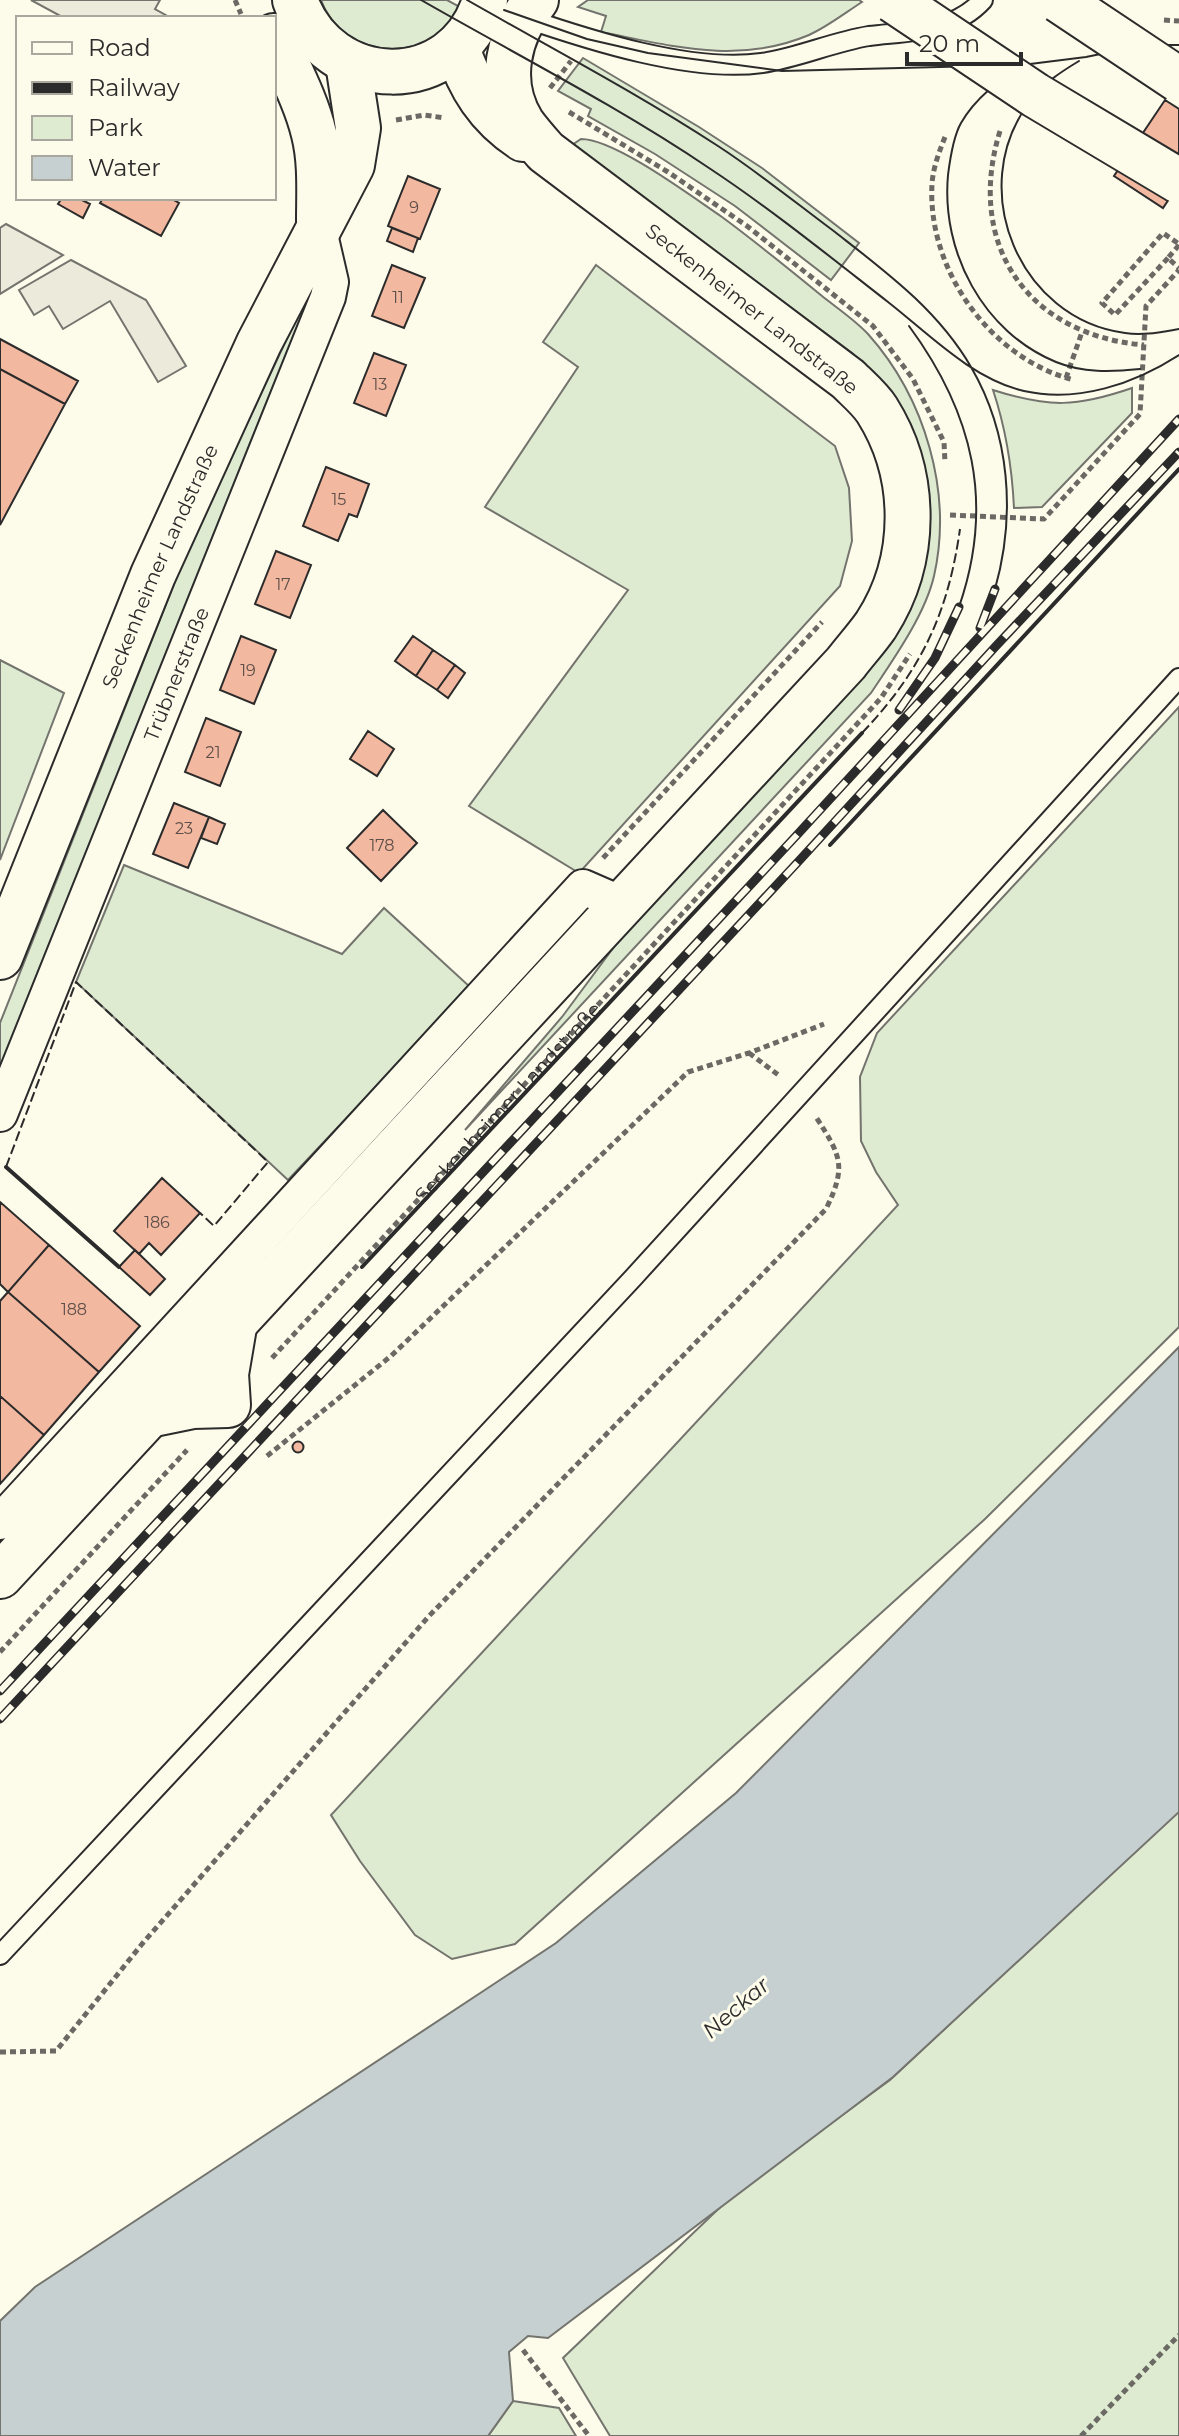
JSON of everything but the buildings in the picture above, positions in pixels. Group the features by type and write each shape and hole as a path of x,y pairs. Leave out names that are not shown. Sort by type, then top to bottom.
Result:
{"main road":[{"path":"295,0 301,17 329,51 348,63 369,70 393,72 438,60 502,6"},
{"path":"893,0 1035,95 1179,181"},
{"path":"1059,0 1179,80"},
{"name":"Seckenheimer Landstraße","path":"0,1576 235,1321 602,896 846,663 877,624 900,577 909,525 906,484 895,444 876,408 848,379 546,152 521,122 510,94 507,68 509,50 502,6"},
{"name":"Seckenheimer Landstraße","path":"276,40 306,107 314,134 319,169 319,230"},
{"path":"457,47 465,75 482,103 507,128 546,152"},
{"name":"Seckenheimer Landstraße","path":"0,957 153,575 259,343 352,165 358,128 348,63"},
{"path":"149,1415 193,1406 228,1405 226,1374 235,1321"}],"street":[{"name":"Trübnerstraße","path":"0,1114 328,297 331,282 319,230"},
{"name":"Seckenheimer Landstraße","path":"0,1522 602,896"}],"lane":[{"path":"502,6 624,48 691,61 737,65 782,60 864,37 942,27 975,9 983,0"},
{"path":"0,1955 802,1094 1179,678"}],"path":[{"path":"358,128 424,115 449,119"},
{"path":"1000,131 992,157 990,210 996,236 1020,283 1037,303 1082,332 1102,339 1144,345"},
{"path":"945,137 934,173 933,207 945,258 957,283 971,308 999,341 1033,365 1074,380"},
{"path":"1163,233 1179,244 1168,258 1115,315 1102,303 1163,233"},
{"path":"948,528 950,515 1044,519 1140,414 1146,306 1179,269 1168,258"},
{"path":"1066,378 1082,332"},
{"path":"602,896 597,864 830,614"},
{"name":"Seckenheimer Landstraße","path":"271,1359 881,698 916,644"},
{"path":"267,1456 391,1356 688,1072 749,1053 886,1000"},
{"path":"0,2052 56,2051 142,1944 429,1616 826,1209 839,1181 837,1150 802,1094 749,1053"},
{"path":"0,1652 228,1405"},
{"path":"1081,2436 1179,2335"},
{"path":"523,2350 589,2436"}],"green space":[{"path":"321,0 447,0 460,7 441,32 425,42 390,49 356,40 330,17"},
{"path":"588,0 862,2 809,35 783,44 731,51 680,47 601,32 606,16 578,7"},
{"path":"583,58 762,168 859,243 831,280 735,206 655,154 588,116 591,109 558,91"},
{"path":"581,139 613,148 692,196 760,246 868,334 905,387 930,448 940,512 939,544 930,591 907,637 871,693 465,1130 562,1017 637,916 897,632 922,575 928,516 890,394 852,353 572,145"},
{"path":"596,265 835,446 849,488 852,541 840,586 579,873 469,806 628,590 485,507 578,367 543,342"},
{"path":"314,281 318,283 0,1067 0,1023 188,549"},
{"path":"1132,388 1132,413 1042,507 1014,508 1008,448 993,390 1031,400 1063,403 1095,399"},
{"path":"0,660 64,693 0,860"},
{"path":"1179,707 1179,1327 985,1519 515,1944 452,1959 415,1935 360,1861 331,1815 898,1205 876,1172 861,1141 860,1077 877,1033"},
{"path":"124,865 342,954 384,908 470,987 288,1180 76,982"},
{"path":"1179,1810 1179,2436 610,2436 563,2358 735,2193 890,2080"},
{"path":"513,2401 559,2408 576,2436 488,2436"}],"shaded area":[{"path":"31,0 160,0 155,9 167,16 60,16"},
{"path":"6,224 63,255 0,294 0,228"},
{"path":"71,260 146,300 186,366 158,382 110,301 63,329 49,306 34,315 19,290"}],"water":[{"name":"Neckar","path":"1179,1347 1179,1812 893,2077 548,2338 528,2336 509,2352 513,2401 488,2436 0,2436 0,2321 35,2287 556,1943 736,1793"}],"tram line":[{"path":"421,0 603,102 709,168 800,233 952,354 987,377 1024,391 1065,395 1085,393 1143,375 1179,355"},
{"path":"467,0 625,89 733,156 873,262 910,293 943,327 958,346 984,393 1001,447 1006,475 1006,533 995,589"},
{"path":"504,10 587,39 648,53 782,71 1022,65 1086,57 1144,45 1179,45"},
{"path":"1079,61 1039,91 1028,104 1010,138 1002,174 1003,210 1014,245 1031,277 1056,303 1088,323 1132,334 1179,329"},
{"path":"1022,65 981,97 961,123 956,135 948,175 948,204 960,260 988,310 1007,331 1030,349 1076,368 1108,371 1140,369"},
{"path":"909,326 949,392 972,460 976,495 975,531 970,569 959,607"}],"railway":[{"path":"0,1691 796,836 1179,419"},
{"path":"0,1719 1179,452"},
{"path":"980,628 995,589"},
{"path":"899,710 935,658 959,607"}],"fence":[{"path":"862,733 901,687 929,640 948,588 960,529"},
{"path":"6,1167 76,982 268,1162 214,1226 200,1213"}],"wall":[{"path":"830,845 1179,469"},
{"path":"362,1267 862,733"},
{"path":"6,1167 119,1267"}]}
